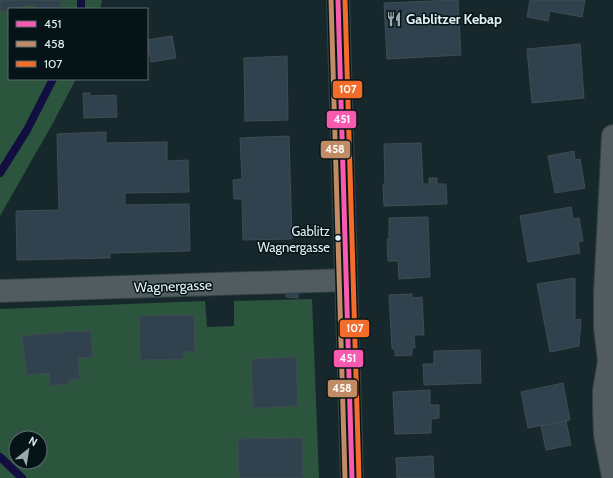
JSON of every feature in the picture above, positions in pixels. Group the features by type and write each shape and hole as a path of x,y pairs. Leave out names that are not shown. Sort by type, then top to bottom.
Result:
{"main road":[{"path":"338,0 352,478"}],"street":[{"path":"613,136 605,293 606,328 611,359 604,391 605,435 613,478"},
{"name":"Wagnergasse","path":"0,291 346,280"}],"green space":[{"path":"0,0 102,0 100,8 8,8 8,80 75,80 53,123 0,216"},
{"path":"312,299 319,478 0,478 0,309 205,301 207,327 234,326 234,301"}],"building":[{"path":"0,0 62,0 60,8 36,8 34,4 17,8 8,8 8,10 0,12"},
{"path":"458,0 461,55 387,59 384,3"},
{"path":"530,0 585,0 582,17 550,11 548,21 527,17"},
{"path":"172,36 176,58 151,62 148,40"},
{"path":"580,44 584,98 532,103 527,49"},
{"path":"287,56 288,120 245,121 244,58"},
{"path":"83,93 90,93 90,96 116,95 117,117 84,118"},
{"path":"106,132 106,143 167,142 167,161 188,160 189,192 125,193 125,205 189,204 190,251 110,253 110,258 17,260 16,211 59,210 57,134"},
{"path":"289,136 292,239 243,240 242,199 234,199 233,180 242,179 240,138"},
{"path":"421,143 423,184 429,184 429,178 437,178 437,184 446,184 447,204 384,206 384,144"},
{"path":"574,151 575,160 580,159 585,188 555,193 548,156"},
{"path":"571,207 573,219 579,218 583,241 578,242 580,253 528,262 520,216"},
{"path":"428,217 430,277 399,279 398,261 388,261 387,239 389,239 389,218"},
{"path":"575,278 575,320 581,319 579,346 550,352 537,284"},
{"path":"286,291 298,291 298,298 286,297"},
{"path":"412,294 412,298 422,297 424,335 414,335 415,348 412,348 412,355 395,356 395,349 392,349 389,295"},
{"path":"194,315 195,352 184,352 184,359 140,360 139,316"},
{"path":"91,331 93,357 78,358 80,379 68,380 69,384 50,386 49,373 27,375 22,336"},
{"path":"480,350 481,383 424,385 423,364 434,364 434,351"},
{"path":"296,357 298,406 253,408 251,359"},
{"path":"563,383 570,420 528,428 521,392"},
{"path":"430,390 430,405 439,405 439,418 431,419 431,433 395,434 393,392"},
{"path":"566,421 571,445 546,450 541,426"},
{"path":"302,438 303,478 239,478 238,439"},
{"path":"433,456 434,478 397,478 396,458"}],"waterway":[{"path":"81,0 81,8"},
{"path":"0,173 27,130 52,80"},
{"path":"0,457 22,478"}],"transit line":[{"name":"458","path":"331,0 345,478"},
{"name":"451","path":"338,0 352,478"},
{"name":"107","path":"345,0 359,478"}],"place":[{"name":"Gablitzer Kebap","path":"394,19"},
{"name":"Gablitz Wagnergasse","path":"338,238"}]}
